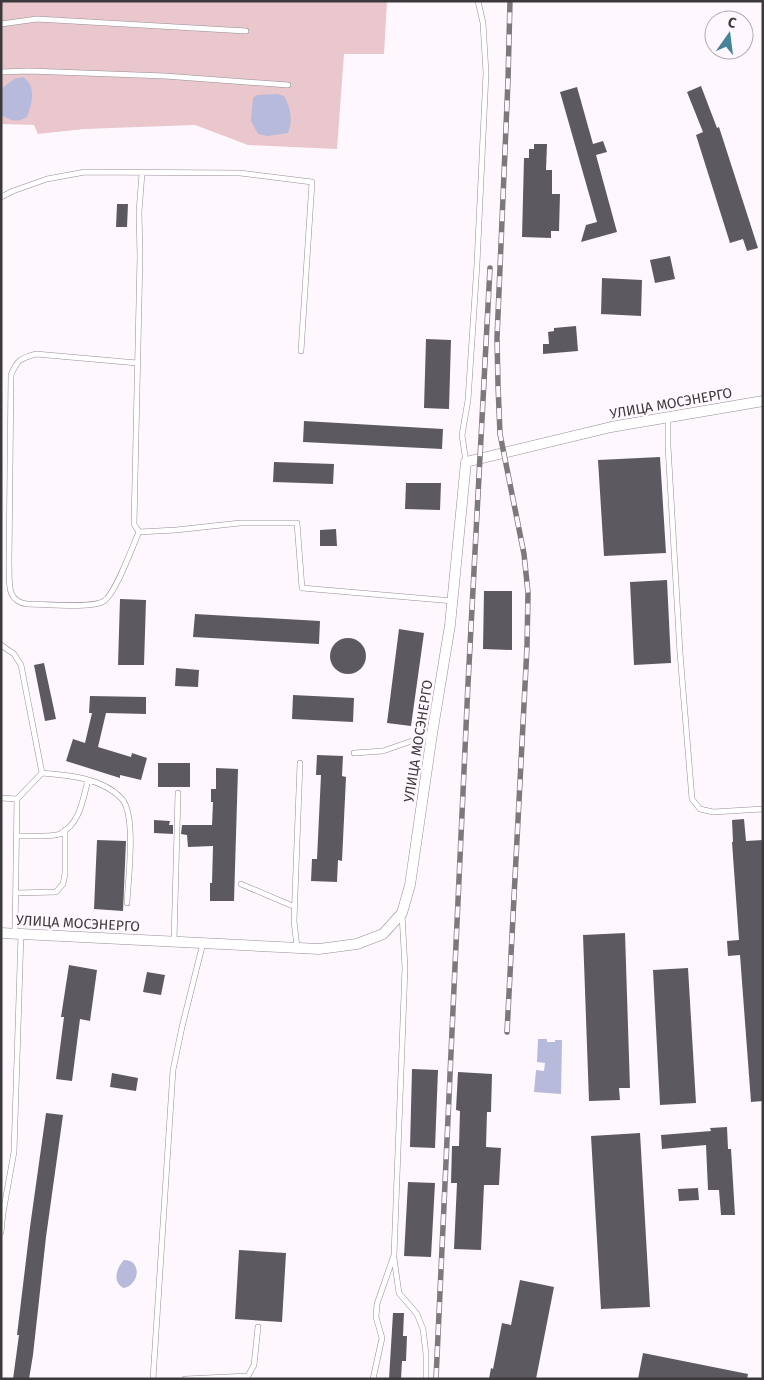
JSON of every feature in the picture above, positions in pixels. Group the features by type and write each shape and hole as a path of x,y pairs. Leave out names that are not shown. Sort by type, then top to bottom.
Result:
{"street":[{"name":"УЛИЦА МОСЭНЕРГО","path":"1,933 320,949 357,944 383,934 402,913 410,885 450,625 466,462 611,427 763,401"}],"lane":[{"path":"466,462 462,435 468,400 477,264 486,73 483,23 478,1"},
{"path":"1,24 37,19 246,31"},
{"path":"1,72 29,70 165,76 288,85"},
{"path":"1,197 12,191 47,179 85,172 240,173 312,182 301,350"},
{"path":"139,532 134,524 140,256 139,212 142,173"},
{"path":"137,363 36,354 25,357 16,364 12,375 10,484 9,563 10,590 13,598 19,603 28,604 93,605 104,601 112,592 139,532"},
{"path":"668,418 680,653 692,799 700,809 713,812 763,809"},
{"path":"139,532 240,523 298,523 302,588 453,601"},
{"path":"1,645 14,654 21,664 42,773"},
{"path":"354,753 383,751 432,734"},
{"path":"297,948 294,921 300,763"},
{"path":"42,773 71,775 88,780 111,790 122,798 128,811 131,825 127,903"},
{"path":"1,1232 2,1213 14,1152 18,934 16,893 17,799 42,773"},
{"path":"16,836 58,834 65,830 78,815 88,780"},
{"path":"174,941 178,794"},
{"path":"1,798 17,799"},
{"path":"16,893 56,892 63,884 65,830"},
{"path":"241,884 295,907"},
{"path":"402,913 405,968 394,1255 399,1293 417,1314 423,1329 426,1379"},
{"path":"154,1379 172,1070 203,943"},
{"path":"373,1379 382,1338 376,1317 377,1304 394,1255"},
{"path":"185,1379 248,1376 254,1365 258,1327"}],"shaded area":[{"path":"1,1 387,1 384,54 344,54 337,149 248,145 195,125 84,129 38,134 34,125 1,124"}],"water":[{"path":"23,77 32,90 30,107 27,117 17,121 11,120 1,115 1,89 14,79"},
{"path":"277,94 284,96 290,110 291,119 288,133 268,136 258,134 251,121 253,98 257,95"},
{"path":"538,1039 547,1039 547,1042 562,1040 561,1094 534,1092 536,1070 544,1071 545,1063 537,1062"},
{"path":"124,1260 134,1264 137,1272 133,1282 124,1288 118,1283 116,1275"}],"building":[{"path":"701,86 717,128 719,127 758,248 747,251 743,239 730,243 696,135 703,132 687,92"},
{"path":"577,87 593,144 603,141 607,152 596,155 617,232 581,242 586,225 597,222 560,92"},
{"path":"534,144 547,144 546,170 552,170 552,194 560,194 559,231 551,231 551,238 522,237 524,158 529,158 529,149 534,149"},
{"path":"117,204 128,204 127,227 116,227"},
{"path":"670,256 675,279 655,283 650,260"},
{"path":"602,278 642,280 641,316 601,314"},
{"path":"576,326 578,351 543,354 543,344 549,344 548,332 554,331 554,328"},
{"path":"426,339 451,340 449,409 424,408"},
{"path":"304,421 443,429 442,449 303,442"},
{"path":"660,457 666,553 604,556 598,460"},
{"path":"274,462 334,464 333,484 273,482"},
{"path":"406,483 441,483 440,510 405,509"},
{"path":"336,529 337,546 320,546 320,530"},
{"path":"667,580 671,663 634,665 630,582"},
{"path":"484,591 512,591 512,650 483,649"},
{"path":"120,599 146,600 144,665 118,665"},
{"path":"195,614 320,621 319,644 193,637"},
{"path":"399,629 424,633 411,726 387,723"},
{"path":"348,638 360,644 366,656 360,668 348,674 336,668 330,656 336,644"},
{"path":"44,663 56,719 45,721 34,665"},
{"path":"176,668 199,670 198,687 175,686"},
{"path":"293,695 354,698 353,722 292,719"},
{"path":"90,696 146,697 146,714 106,713 98,747 131,757 132,753 147,758 141,780 120,775 120,778 66,761 73,739 85,743 92,713 89,713"},
{"path":"317,755 343,756 342,776 346,777 342,861 338,860 337,882 311,881 312,859 317,859 321,775 316,775"},
{"path":"158,763 190,763 190,787 158,787"},
{"path":"216,768 238,769 234,901 210,901 213,846 188,847 187,835 181,834 182,825 212,825 213,802 211,802 211,789 216,789"},
{"path":"744,819 746,841 763,840 763,1101 751,1102 740,955 728,956 727,941 739,940 732,820"},
{"path":"154,820 170,821 169,825 173,825 173,834 154,833"},
{"path":"97,840 126,841 123,911 94,909"},
{"path":"625,933 630,1088 619,1088 620,1100 589,1101 583,935"},
{"path":"69,965 97,970 90,1021 80,1019 72,1081 56,1079 64,1017 61,1017"},
{"path":"688,968 696,1103 660,1105 653,970"},
{"path":"147,972 165,975 161,995 143,992"},
{"path":"412,1069 438,1070 435,1148 410,1147"},
{"path":"458,1072 492,1074 491,1112 487,1112 486,1147 501,1148 499,1185 484,1185 481,1250 454,1249 457,1183 451,1183 452,1146 459,1146 460,1111 456,1110"},
{"path":"112,1073 138,1078 136,1091 110,1087"},
{"path":"46,1113 63,1115 29,1379 13,1379 30,1227"},
{"path":"727,1127 728,1149 731,1149 735,1215 721,1215 719,1190 708,1190 706,1145 662,1149 661,1135 711,1131 710,1128"},
{"path":"640,1133 650,1307 601,1309 591,1136"},
{"path":"408,1182 435,1183 431,1257 404,1256"},
{"path":"698,1188 699,1200 679,1201 678,1189"},
{"path":"239,1250 286,1253 282,1322 235,1319"},
{"path":"520,1280 554,1287 536,1379 489,1379 491,1368 493,1369 502,1323 511,1325"},
{"path":"393,1313 404,1313 403,1336 407,1336 406,1361 402,1361 401,1379 389,1379"},
{"path":"643,1353 748,1374 747,1379 638,1379"}],"railway":[{"path":"507,1032 527,647 528,593 524,554 500,434 498,385 497,338 510,1"},
{"path":"436,1379 468,684 490,268"}]}
